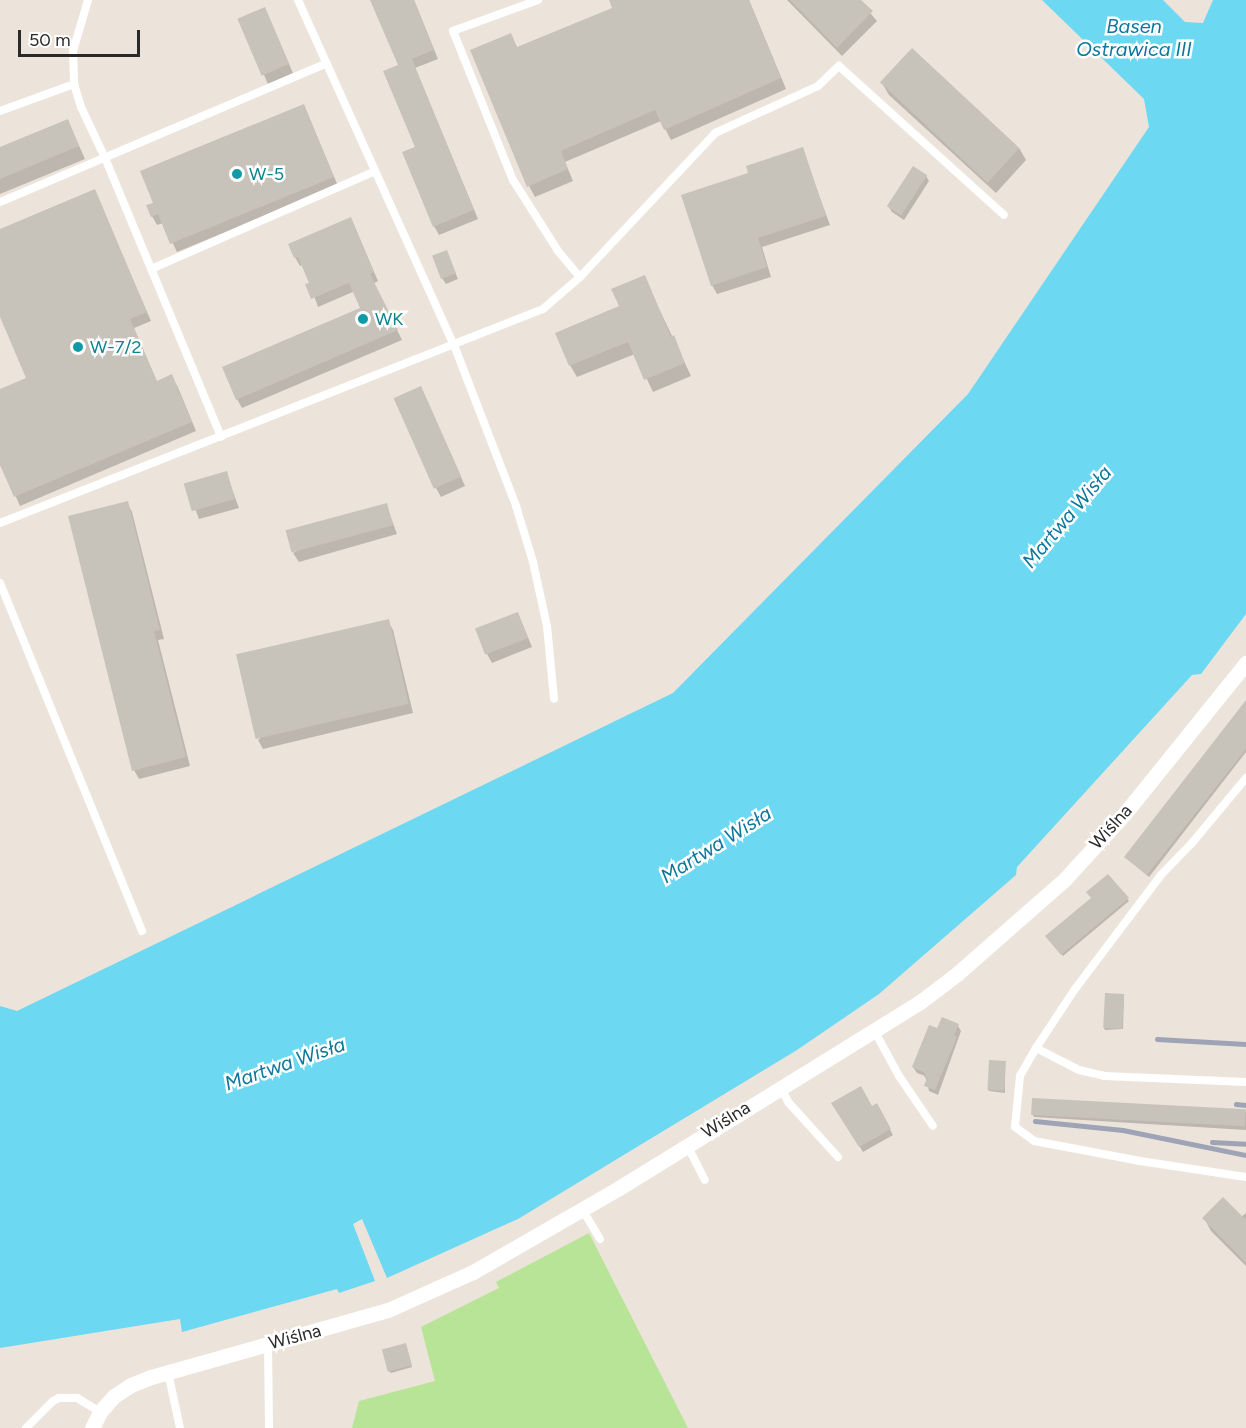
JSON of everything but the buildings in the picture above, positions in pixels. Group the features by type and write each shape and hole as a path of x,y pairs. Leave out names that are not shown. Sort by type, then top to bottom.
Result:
{"street":[{"name":"Wiślna","path":"92,1428 100,1412 114,1396 131,1385 168,1372 328,1328 405,1303 473,1272 582,1209 920,1002 958,973 1065,879 1125,813 1246,663"}],"lane":[{"path":"88,0 73,51 74,84 81,107 105,158 221,438"},
{"path":"298,0 454,345 516,506 533,562 547,626 554,699"},
{"path":"538,0 453,31 513,180 558,250 580,277"},
{"path":"0,202 327,63"},
{"path":"0,523 221,438 543,309 580,277 715,133 818,86 839,66 1004,215"},
{"path":"0,111 74,84"},
{"path":"151,269 375,171"},
{"path":"0,583 142,931"},
{"path":"1246,778 1192,843 1161,875 1075,989 1020,1076 1015,1127 1034,1141 1140,1161 1246,1177"},
{"path":"874,1029 898,1076 933,1126"},
{"path":"1036,1048 1078,1070 1104,1076 1246,1082"},
{"path":"779,1087 789,1103 838,1157"},
{"path":"687,1144 705,1180"},
{"path":"582,1209 600,1239"},
{"path":"268,1344 269,1428"},
{"path":"168,1372 180,1428"},
{"path":"26,1428 53,1401 59,1398 77,1398 100,1412"}],"green space":[{"path":"589,1233 688,1428 352,1428 359,1401 435,1381 421,1327 499,1288 496,1282"}],"water":[{"path":"1042,0 1163,0 1185,22 1203,23 1213,0 1246,0 1246,614 1201,674 1192,675 1017,867 1016,875 879,994 797,1050 518,1219 387,1278 362,1219 353,1224 375,1281 339,1293 337,1289 182,1332 180,1319 0,1348 0,1006 17,1011 673,693 968,394 1149,127 1144,99"}],"railway":[{"path":"1157,1039 1246,1044"},
{"path":"1236,1104 1246,1105"},
{"path":"1035,1121 1123,1130 1246,1155"},
{"path":"1212,1142 1246,1144"}],"place":[{"name":"W-5","path":"237,174"},
{"name":"WK","path":"363,319"},
{"name":"W-7/2","path":"78,347"}],"water label":[{"name":"Basen Ostrawica III","path":"1134,38"},
{"name":"Martwa Wisła","path":"1067,517"},
{"name":"Martwa Wisła","path":"716,845"},
{"name":"Martwa Wisła","path":"285,1064"}]}
